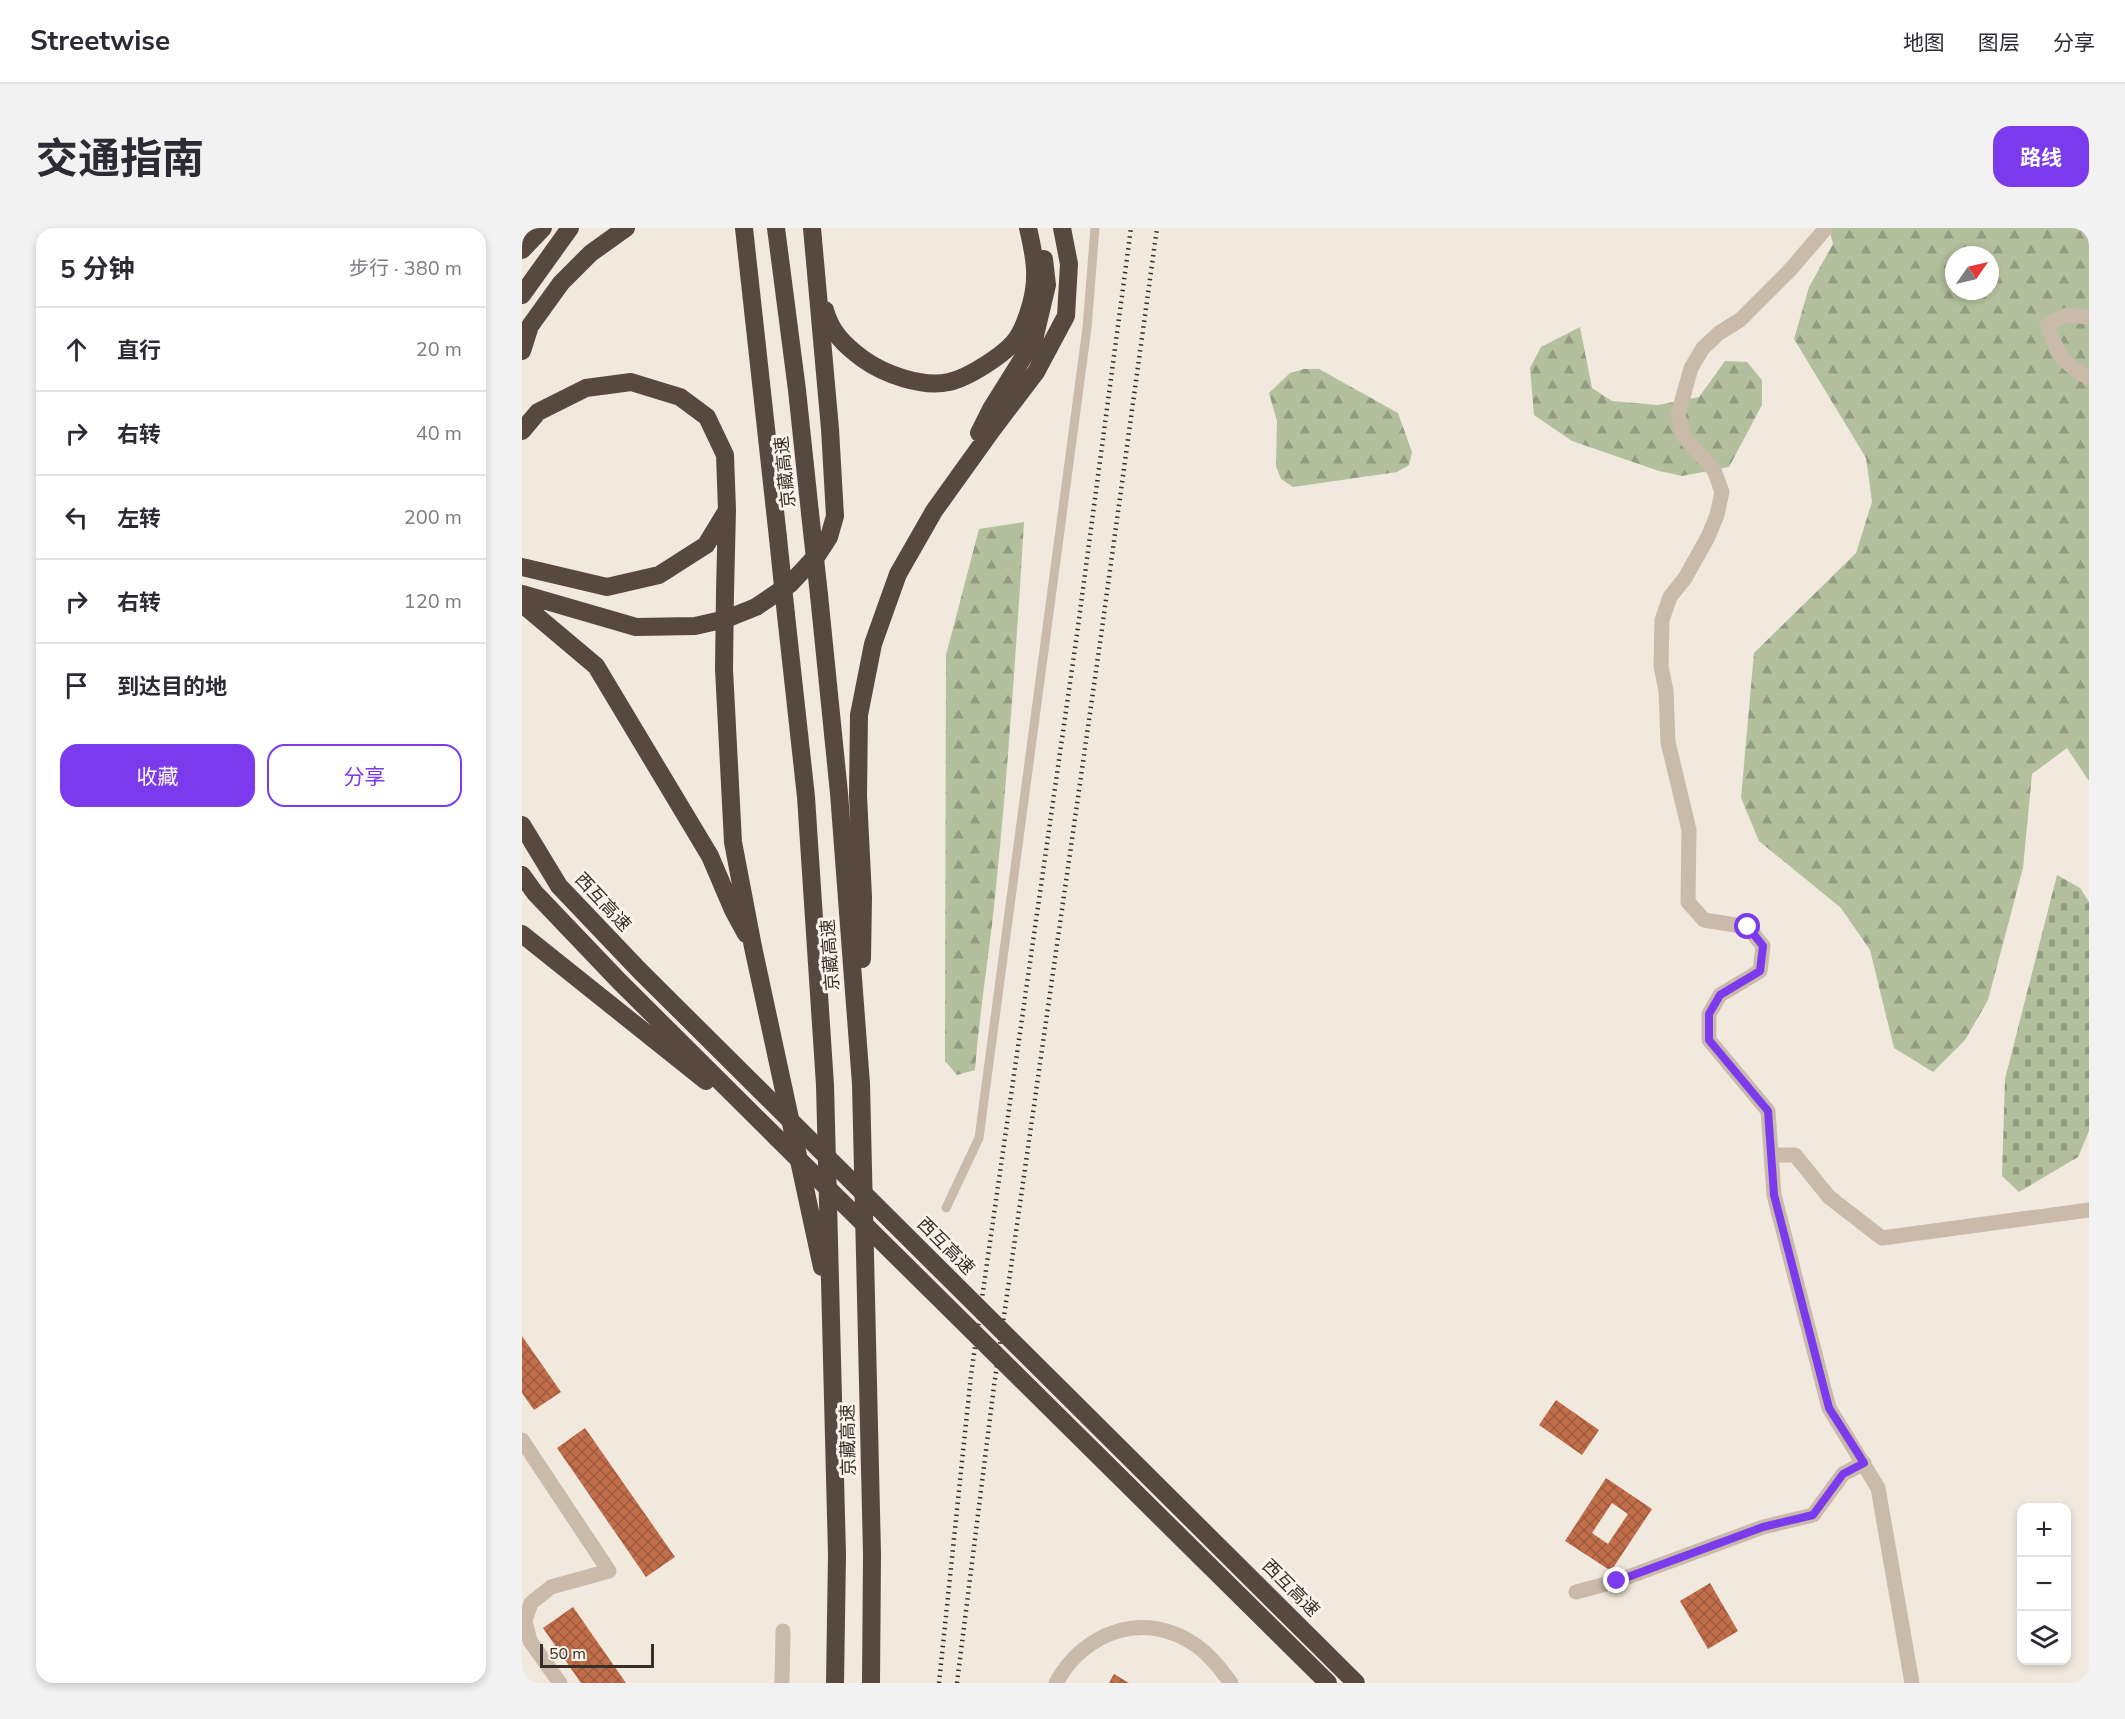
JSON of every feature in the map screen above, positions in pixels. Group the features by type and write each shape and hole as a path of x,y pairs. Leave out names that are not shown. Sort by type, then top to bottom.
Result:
{"highway":[{"path":"522,250 543,228"},
{"path":"522,295 570,228"},
{"path":"551,255 580,228"},
{"path":"522,351 530,326 561,283 591,253 626,228"},
{"name":"京藏高速","path":"744,228 806,797 825,1085 837,1554 836,1683"},
{"name":"京藏高速","path":"776,228 797,390 839,793 861,1084 872,1554 871,1683"},
{"path":"522,594 636,627 695,626 726,619 756,607 804,570 829,537 835,516 830,429 812,228"},
{"path":"816,272 829,325 844,345 878,370 915,382 948,382 986,365 1016,339 1032,304 1037,266 1028,228"},
{"path":"959,475 991,409 1034,340 1047,285 1039,228"},
{"path":"861,1084 863,897 858,796 860,715 873,644 898,574 934,511 1036,372 1066,316 1069,264 1062,228"},
{"path":"522,431 538,412 586,388 631,382 680,397 707,417 725,455 727,510 724,669 733,842 753,947 831,1311"},
{"path":"522,567 607,587 659,575 706,545 727,510"},
{"path":"522,605 596,666 710,856 733,910 753,947"},
{"name":"西互高速","path":"522,825 559,886 639,970 1356,1683"},
{"path":"522,875 535,893 619,981 1328,1683"},
{"path":"522,934 777,1138"}],"street":[{"path":"1826,228 1790,270 1740,320 1719,333 1703,348 1691,368 1678,415 1684,437 1714,470 1722,492 1708,537 1685,578 1670,597 1662,620 1661,666 1666,691 1668,742 1689,830 1688,902 1704,920 1748,927 1763,946 1760,971 1720,995 1709,1014 1709,1040 1768,1111 1774,1195 1829,1408 1878,1488 1912,1683"},
{"path":"2087,228 2089,232"},
{"path":"2089,317 2066,315 2047,324 2055,346 2068,366 2089,378"},
{"path":"1771,1155 1795,1155 1828,1197 1882,1238 2089,1210"},
{"path":"522,1440 609,1572 551,1587 531,1604 525,1621 525,1633 560,1683"},
{"path":"1576,1592 1617,1581 1763,1527 1813,1515 1843,1474 1864,1463"},
{"path":"1056,1683 1072,1659 1083,1649 1108,1634 1135,1628 1161,1630 1187,1639 1208,1655 1231,1683"},
{"path":"782,1683 783,1631"}],"lane":[{"path":"946,1208 979,1138 1087,328 1095,228"}],"green space":[{"path":"1829,228 2089,228 2089,781 2067,748 2032,774 2023,868 1988,1000 1965,1040 1933,1072 1894,1048 1870,950 1841,908 1759,841 1741,798 1754,653 1856,553 1872,502 1866,458 1794,339 1809,287 1833,244"},
{"path":"1580,327 1592,388 1612,401 1658,405 1699,397 1725,361 1747,362 1762,380 1762,405 1729,467 1682,476 1659,471 1572,441 1534,415 1530,368 1541,347"},
{"path":"1304,369 1319,369 1398,413 1412,452 1409,465 1397,472 1293,487 1281,479 1276,466 1277,421 1269,393 1290,373"},
{"path":"1024,522 1003,818 975,1070 957,1075 945,1061 946,655 979,529"},
{"path":"2057,875 2080,888 2089,902 2089,1131 2078,1157 2019,1192 2002,1176 2005,1079"}],"building":[{"path":"522,1336 561,1392 534,1410 522,1393"},
{"path":"1556,1400 1599,1430 1582,1455 1539,1425"},
{"path":"585,1428 675,1557 646,1577 557,1448"},
{"path":"1606,1478 1652,1509 1611,1571 1565,1541","holes":["1612,1503 1628,1514 1608,1544 1592,1533"]},
{"path":"1710,1583 1738,1631 1708,1649 1680,1601"},
{"path":"573,1607 626,1683 581,1683 543,1628"},
{"path":"1114,1674 1129,1683 1109,1683"}],"railway":[{"path":"939,1683 971,1375 1077,634 1131,228"},
{"path":"957,1683 994,1386 1157,228"}],"route":[{"path":"1617,1581 1763,1527 1813,1515 1843,1474 1864,1463 1829,1408 1774,1195 1768,1111 1709,1040 1709,1014 1720,995 1760,971 1763,946 1748,927"}]}
